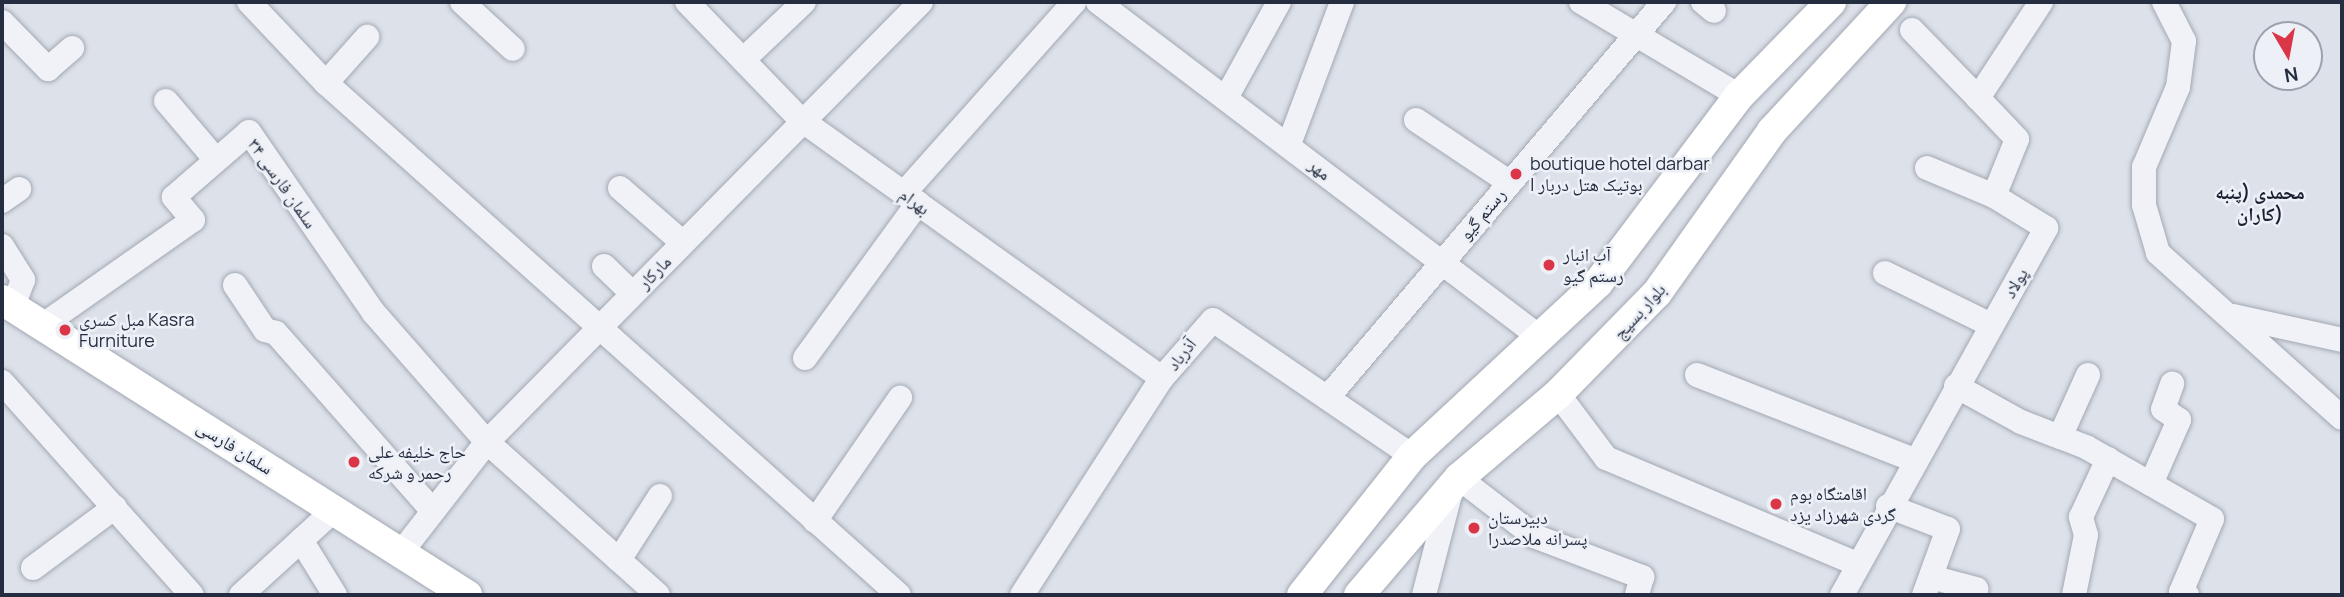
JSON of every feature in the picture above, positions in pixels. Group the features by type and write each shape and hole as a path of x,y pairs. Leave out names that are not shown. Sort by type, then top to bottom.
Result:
{"main road":[{"path":"1314,588 1412,456 1541,338 1651,220 1739,96 1831,2"},
{"name":"بلوار بسیج","path":"1359,595 1456,481 1558,394 1657,293 1772,131 1891,2"},
{"name":"سلمان فارسی","path":"7,303 467,595"}],"street":[{"path":"249,2 326,83 598,330 899,595"},
{"path":"462,2 513,49"},
{"name":"بهرام","path":"687,2 800,119 1163,378"},
{"path":"743,60 804,2"},
{"name":"مارکار","path":"400,554 487,442 800,119 921,2"},
{"path":"805,358 911,198 1074,2"},
{"path":"1226,97 1279,2"},
{"path":"1289,144 1342,2"},
{"path":"1581,2 1634,38 1739,96"},
{"name":"رستم گیو","path":"1328,397 1664,2"},
{"path":"1978,98 2041,2"},
{"path":"2164,2 2184,41 2178,87 2144,167 2144,205 2158,253 2218,313 2303,377 2342,418"},
{"name":"مهر","path":"1108,5 1541,338"},
{"path":"2,22 48,69 72,48"},
{"path":"1912,30 2017,139 1993,196 1927,168"},
{"path":"326,83 367,37"},
{"path":"166,101 216,160"},
{"path":"1416,120 1509,182"},
{"name":"سلمان فارسی ۳۴","path":"43,326 193,220 174,197 249,132 374,313 487,442"},
{"path":"620,188 682,242"},
{"name":"پولاد","path":"1842,595 1856,563 2046,228 1993,196"},
{"path":"2,246 23,280 7,303"},
{"path":"604,266 633,294"},
{"path":"1885,273 1991,325"},
{"path":"235,285 265,330 276,333 433,511"},
{"path":"2218,313 2342,340"},
{"name":"آذرباد","path":"1022,595 1163,378 1213,320 1412,456"},
{"path":"1697,375 1914,460"},
{"path":"2060,437 2088,375"},
{"path":"2151,484 2179,420 2162,408 2172,384"},
{"path":"1956,386 2108,459 2212,519 2181,592 2187,595"},
{"path":"4,389 116,507 192,595"},
{"path":"1558,394 1606,458 1856,563"},
{"path":"815,521 900,398"},
{"path":"487,442 658,595"},
{"path":"2074,595 2086,535 2081,517 2108,459"},
{"path":"1424,595 1456,481 1534,536 1642,578 1636,595"},
{"path":"619,560 660,496"},
{"path":"1888,506 1948,529 1927,586 1976,589"},
{"path":"33,568 116,507"},
{"path":"241,595 334,510"},
{"path":"301,540 335,595"}],"place":[{"name":"boutique hotel darbar | بوتیک هتل دربار","path":"1516,174"},
{"name":"آب انبار رستم گیو","path":"1549,265"},
{"name":"مبل کسری Kasra Furniture","path":"65,330"},
{"name":"حاج خلیفه علی رحمر و شرکه","path":"354,462"},
{"name":"اقامتگاه بوم گردی شهرزاد یزد","path":"1776,504"},
{"name":"دبیرستان پسرانه ملاصدرا","path":"1474,528"}],"district":[{"name":"محمدی (پنبه کاران)","path":"2260,204"}]}
